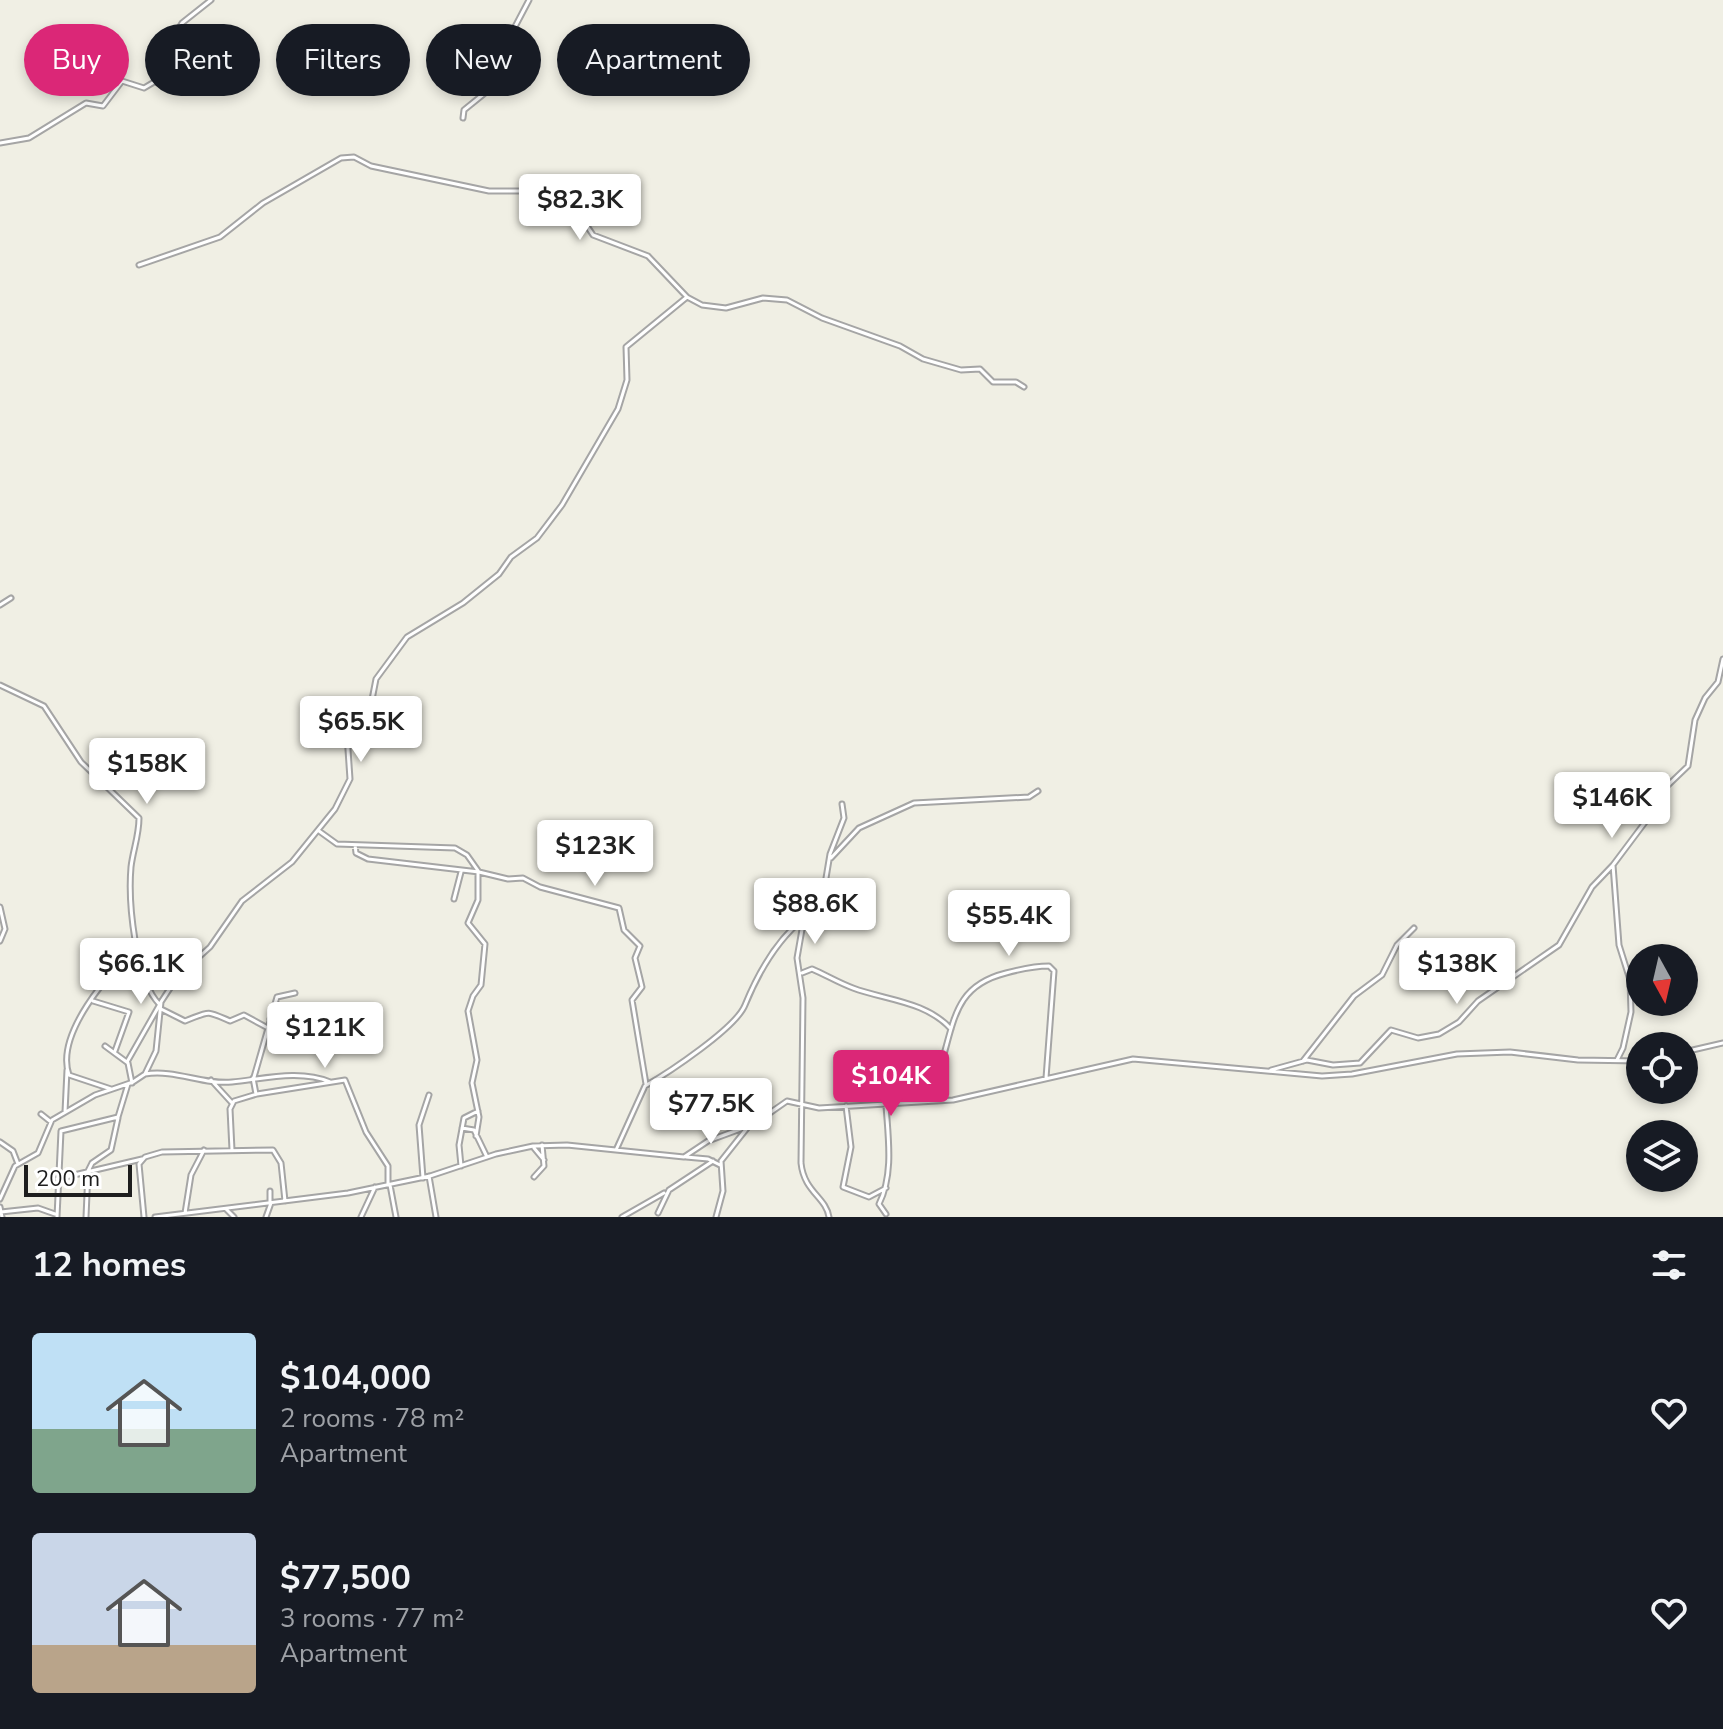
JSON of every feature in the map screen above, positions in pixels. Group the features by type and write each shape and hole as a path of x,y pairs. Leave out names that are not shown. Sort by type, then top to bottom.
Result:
{"street":[{"path":"0,143 29,138 86,103 103,106 122,81 144,88 171,72 176,61 176,33 182,23 211,0"},
{"path":"463,118 464,110 485,93 486,82 529,0"},
{"path":"139,265 220,237 262,203 309,173 350,157 371,166 396,168 435,181 464,183 489,191 543,191 585,223 593,235 648,256 684,296 718,309 763,298 787,300 822,318 900,346 923,359 964,371 980,369 993,382 1016,382 1024,387"},
{"path":"86,1217 87,1173 92,1163 111,1150 130,1083 127,1062 178,976 210,947 242,901 289,865 298,851 319,831 350,779 346,738 369,715 377,677 408,636 463,603 499,574 511,557 537,538 591,461 618,409 627,380 626,347 634,337 662,319 684,296"},
{"path":"0,605 11,598"},
{"path":"1268,1071 1303,1061 1333,1065 1360,1063 1391,1030 1418,1038 1439,1034 1459,1022 1478,1001 1559,945 1592,887 1648,819 1663,790 1688,766 1695,720 1705,698 1718,682 1723,659"},
{"path":"0,685 44,706 81,762 139,818 131,873 132,913 148,989 160,1006 185,1021 204,1013 219,1013 230,1021 244,1015 266,1027"},
{"path":"829,861 861,826 914,803 1029,797 1038,791"},
{"path":"646,1084 663,1077 735,1019 783,936 804,918 822,893 843,822 842,804"},
{"path":"319,831 335,843 455,848 467,855 479,872 478,900 468,923 485,944 481,985 472,998 468,1015 477,1060 472,1083 478,1111 476,1136"},
{"path":"355,845 356,853 368,859 479,872 508,879 523,878 540,887 621,910 624,930 640,946 635,958 642,987 632,1000 646,1084 615,1152"},
{"path":"1613,865 1619,945 1630,980 1631,1012 1617,1060"},
{"path":"454,899 462,871"},
{"path":"0,907 5,929 0,941"},
{"path":"804,918 797,958 801,975 799,1104 802,1174 808,1189 827,1208 829,1217"},
{"path":"1303,1061 1354,996 1382,975 1397,945 1414,928"},
{"path":"65,1112 63,1095 67,1047 92,1001 138,948"},
{"path":"917,1102 933,1087 951,1029 977,982 1025,968 1052,967 1046,1078"},
{"path":"801,975 806,969 812,969 850,987 901,1001 932,1015 951,1029"},
{"path":"256,1094 254,1078 266,1027 278,996 292,997 295,993"},
{"path":"92,1001 129,1012 115,1051"},
{"path":"145,1074 155,1056 160,1006"},
{"path":"270,1019 286,1024"},
{"path":"1698,1049 1723,1043"},
{"path":"105,1046 127,1062"},
{"path":"684,1157 708,1141 748,1127 783,1102 819,1108 965,1098 1133,1059 1306,1076 1345,1075 1438,1056 1503,1052 1585,1061 1626,1060"},
{"path":"67,1070 75,1079 111,1089"},
{"path":"0,1199 18,1164 38,1153 51,1122 65,1112 145,1074 169,1073 231,1082 299,1076 349,1082 366,1132 390,1170 389,1185 396,1217"},
{"path":"211,1080 232,1103 232,1150"},
{"path":"232,1103 256,1094 324,1086 330,1082"},
{"path":"423,1178 419,1125 429,1095"},
{"path":"886,1105 886,1188 879,1204 886,1214"},
{"path":"846,1106 851,1143 843,1187 869,1197 886,1188"},
{"path":"461,1166 459,1145 462,1128 466,1116 478,1111"},
{"path":"41,1114 51,1122"},
{"path":"56,1216 61,1131 118,1117"},
{"path":"716,1217 723,1191 720,1165 748,1127"},
{"path":"462,1128 474,1130 487,1157"},
{"path":"0,1142 13,1151 18,1164"},
{"path":"534,1177 543,1168 542,1145"},
{"path":"155,1217 389,1185 542,1145 684,1157 720,1165"},
{"path":"1,1152 6,1146"},
{"path":"533,1146 544,1160"},
{"path":"185,1213 191,1175 204,1150"},
{"path":"57,1179 162,1152 276,1152 285,1201"},
{"path":"142,1159 139,1168 144,1217"},
{"path":"622,1217 668,1192 713,1161"},
{"path":"429,1176 436,1217"},
{"path":"361,1217 375,1187"},
{"path":"266,1217 271,1203 270,1191"},
{"path":"658,1213 668,1192"},
{"path":"28,1208 28,1216"},
{"path":"1,1212 43,1208 56,1216"},
{"path":"226,1209 234,1217"}]}
